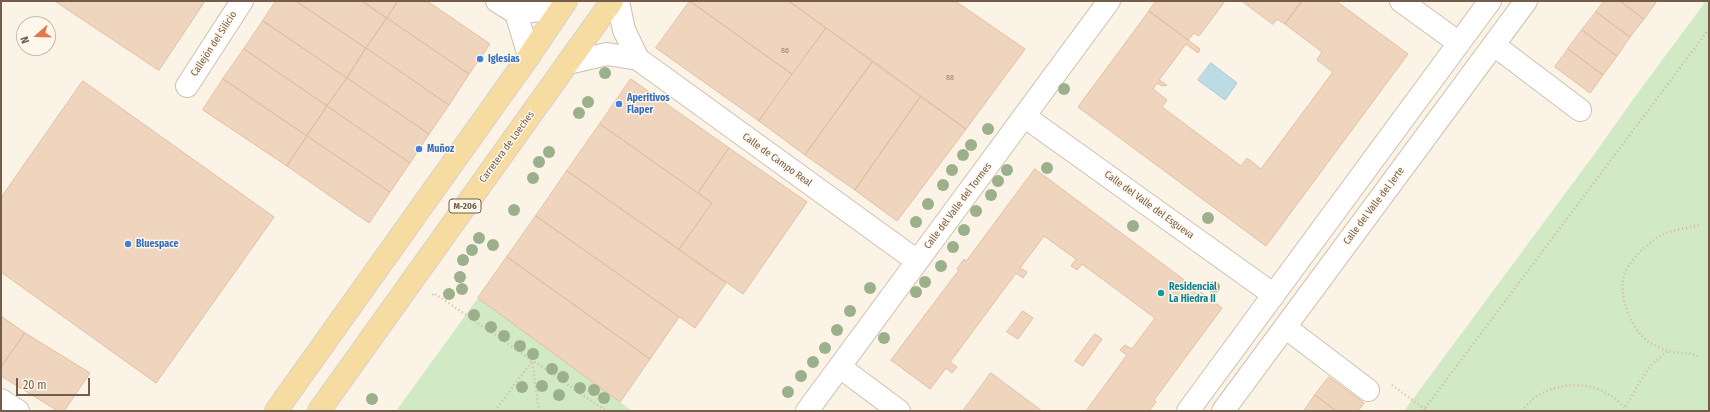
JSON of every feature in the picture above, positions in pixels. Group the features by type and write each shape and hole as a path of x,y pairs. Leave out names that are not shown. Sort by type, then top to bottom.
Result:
{"main road":[{"name":"Carretera de Loeches","path":"319,411 612,1"},
{"path":"276,411 529,56 564,4"}],"street":[{"name":"Callejón del Silicio","path":"187,86 242,1"},
{"path":"497,1 516,13 529,56"},
{"name":"Calle de Campo Real","path":"618,1 624,30 638,59"},
{"name":"Calle del Valle del Tormes","path":"807,411 1109,1"},
{"path":"1401,1 1459,43"},
{"path":"1188,411 1490,1"},
{"name":"Calle del Valle del Jerte","path":"1223,411 1526,1"},
{"path":"516,13 564,4"},
{"path":"1494,45 1580,110"},
{"name":"Calle de Campo Real","path":"568,63 607,54 638,59 917,261"},
{"name":"Calle del Valle del Esgueva","path":"1024,116 1274,295"},
{"path":"1284,327 1368,390"},
{"path":"840,367 899,411"},
{"path":"1,400 18,411"}],"path":[{"path":"1425,410 1709,29"},
{"path":"1698,356 1691,353 1668,351 1647,340 1631,321 1623,299 1623,277 1635,257 1648,243 1666,233 1699,225"},
{"path":"431,298 434,293 606,411"},
{"path":"1522,411 1533,399 1550,390 1572,384 1593,387 1611,395 1625,408 1652,364 1668,351"},
{"path":"496,411 532,361"},
{"path":"532,361 539,411"}],"green space":[{"path":"1706,1 1709,1 1709,411 1404,411 1593,156"},
{"path":"478,298 620,402 632,411 396,411"}],"water":[{"path":"1211,63 1237,83 1225,100 1198,80"}],"building":[{"path":"55,1 205,1 159,70"},
{"path":"276,1 296,1 366,48 347,78 263,21"},
{"path":"296,1 362,1 387,18 366,48"},
{"path":"362,1 398,1 387,18"},
{"path":"398,1 427,1 490,44 469,74 387,18"},
{"path":"690,1 789,1 826,28 792,74"},
{"path":"690,1 792,74 759,121 656,48"},
{"path":"789,1 955,1 1025,49 966,129"},
{"path":"1156,1 1225,1 1199,36 1194,33 1188,40 1149,11"},
{"path":"1242,1 1302,1 1285,24 1277,19 1273,24"},
{"path":"1302,1 1336,1 1408,54 1266,246 1078,107 1149,11 1200,49 1198,53 1186,44 1159,80 1167,85 1162,86 1157,83 1153,89 1167,100 1162,107 1241,166 1247,158 1261,169 1333,72 1317,60 1322,52 1285,24"},
{"path":"1604,1 1620,1 1644,19 1630,37 1596,12"},
{"path":"1620,1 1657,1 1644,19"},
{"path":"1596,12 1630,37 1617,56 1582,30"},
{"path":"387,18 469,74 449,105 366,48"},
{"path":"263,21 347,78 327,106 244,49"},
{"path":"826,28 873,61 805,155 759,121"},
{"path":"1582,30 1617,56 1603,75 1568,49"},
{"path":"366,48 449,105 429,134 347,78"},
{"path":"244,49 327,106 307,136 223,79"},
{"path":"1568,49 1603,75 1590,93 1555,67"},
{"path":"873,61 921,96 855,190 805,155"},
{"path":"347,78 429,134 410,163 327,106"},
{"path":"223,79 307,136 287,166 203,110"},
{"path":"631,79 729,148 698,193 600,124"},
{"name":"Bluespace","path":"83,81 274,217 156,383 1,272 1,198"},
{"path":"921,96 966,129 897,221 855,190"},
{"path":"327,106 410,163 390,192 307,136"},
{"path":"600,124 712,203 679,249 567,171"},
{"path":"307,136 390,192 369,223 287,166"},
{"path":"729,148 807,202 743,294 679,249 712,203 698,193"},
{"name":"Residencial La Hiedra II","path":"1035,169 1222,308 1154,400 1156,402 1149,411 1086,411 1127,355 1120,350 1125,345 1132,349 1155,318 1082,264 1077,270 1071,266 1076,259 1044,236 1020,268 1027,272 1023,278 1016,273 950,362 957,367 952,373 946,368 930,389 891,360 959,270 957,269 964,259 966,261"},
{"path":"567,171 726,283 695,328 536,216"},
{"path":"536,216 679,317 650,359 507,257"},
{"path":"507,257 650,359 620,402 478,298"},
{"path":"1023,311 1033,318 1018,339 1007,332"},
{"path":"1,316 25,333 1,367"},
{"path":"25,333 90,373 64,411 58,411 1,376 1,367"},
{"path":"1095,334 1102,339 1083,366 1075,361"},
{"path":"991,373 1042,411 963,411"},
{"path":"1329,377 1364,403 1358,411 1336,411 1315,395"},
{"path":"1315,395 1336,411 1304,411"}],"place":[{"name":"Iglesias","path":"480,59"},
{"name":"Aperitivos Flaper","path":"619,104"},
{"name":"Muñoz","path":"419,149"},
{"name":"Bluespace","path":"128,244"},
{"name":"Residencial La Hiedra II","path":"1161,293"}]}
